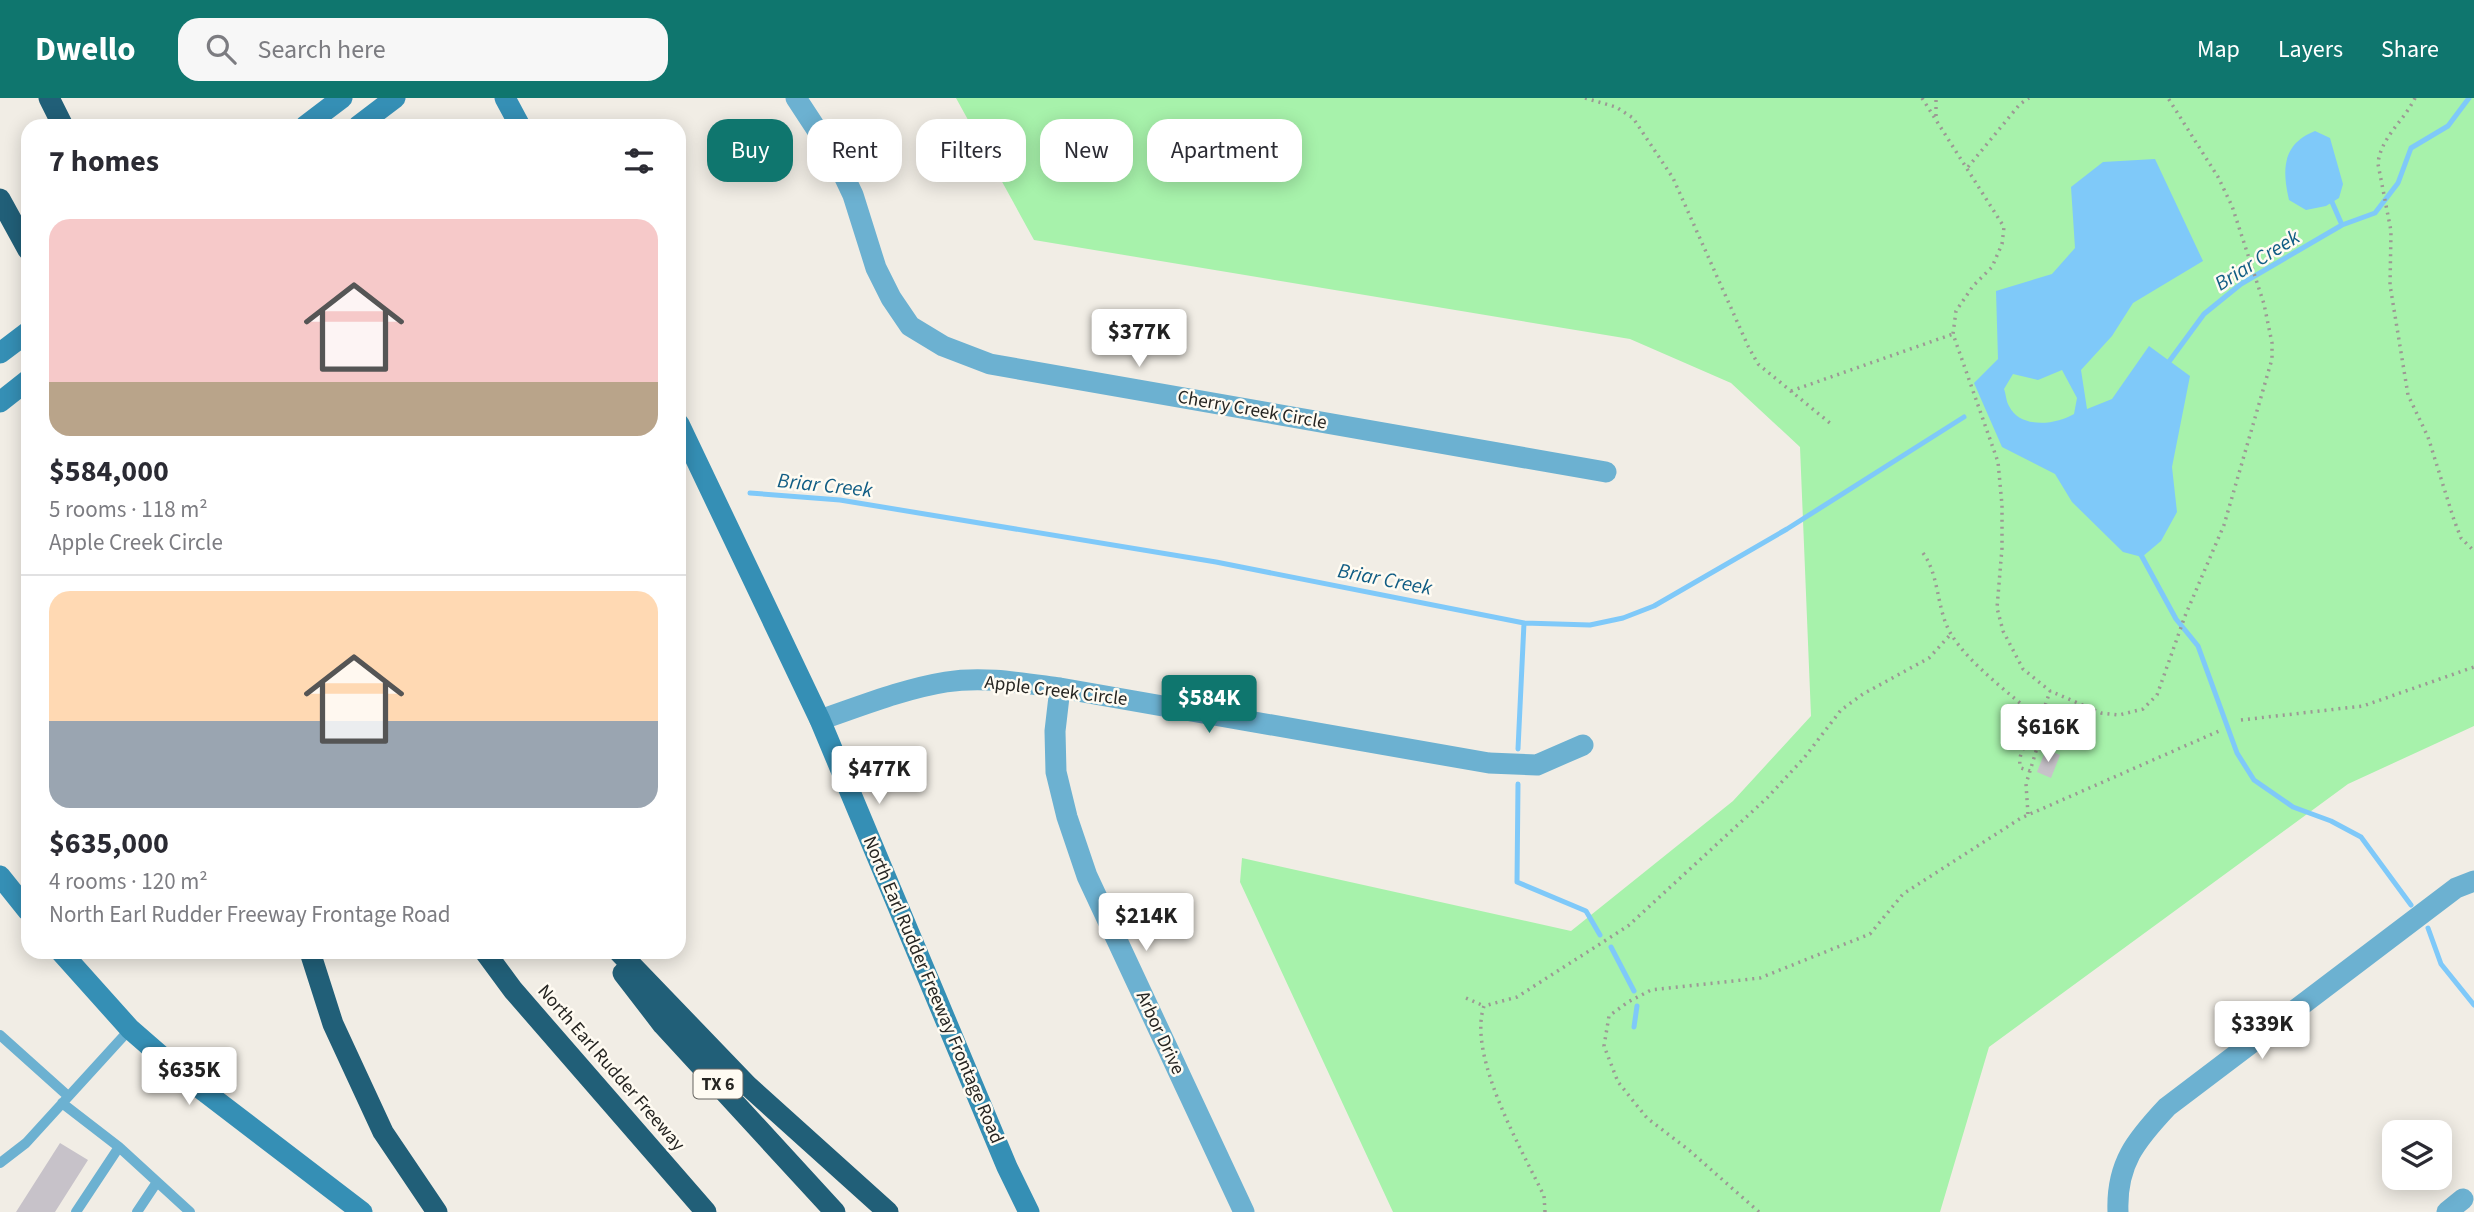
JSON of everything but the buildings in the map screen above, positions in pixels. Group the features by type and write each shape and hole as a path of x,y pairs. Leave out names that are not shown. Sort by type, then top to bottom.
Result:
{"highway":[{"path":"50,98 60,119"},
{"path":"0,199 21,237"},
{"path":"312,959 333,1024 383,1132 437,1212"},
{"name":"North Earl Rudder Freeway","path":"490,959 513,990 706,1212"},
{"name":"TX 6","path":"612,959 663,1025 835,1212"},
{"path":"626,959 747,1085 888,1212"}],"main road":[{"path":"314,119 342,98"},
{"path":"367,119 395,98"},
{"path":"505,98 516,119"},
{"path":"0,353 21,337"},
{"path":"0,402 21,385"},
{"name":"North Earl Rudder Freeway Frontage Road","path":"686,440 820,720 1007,1167 1029,1212"},
{"path":"0,876 21,902"},
{"path":"67,959 130,1029 184,1076 351,1209"}],"street":[{"name":"Cherry Creek Circle","path":"796,98 836,159 853,195 876,268 891,298 910,326 943,346 990,364 1606,472"},
{"name":"Apple Creek Circle","path":"820,720 893,695 947,682 997,679 1489,763 1537,765 1583,745"},
{"name":"Arbor Drive","path":"1060,688 1055,731 1056,772 1067,817 1087,876 1244,1212"},
{"path":"2118,1212 2117,1198 2123,1169 2138,1138 2167,1107 2456,888 2474,881"}],"lane":[{"path":"0,1163 26,1143 130,1029"},
{"path":"0,1035 65,1099 190,1212"},
{"path":"76,1212 119,1147"},
{"path":"136,1212 157,1182"}],"path":[{"path":"1585,98 1616,107 1633,118 1673,178 1758,365 1831,424"},
{"path":"1922,98 2004,227 2002,244 1992,267 1973,286 1955,311 1953,334 1998,462 2002,548 1997,608 2003,631 2023,669 2050,691 2101,713 2119,715 2143,709 2157,695 2185,615 2224,525 2272,359 2272,344 2264,304 2232,206 2218,177 2168,98"},
{"path":"1936,118 1937,98"},
{"path":"1968,168 2020,104 2029,98"},
{"path":"2415,98 2407,114 2382,145 2378,164 2391,231 2390,285 2408,395 2428,437 2461,538 2474,551"},
{"path":"1791,391 1953,334"},
{"path":"1923,553 1931,563 1937,598 1951,634 1974,662 2040,720"},
{"path":"1466,998 1484,1006 1517,997 1628,926 1768,798 1804,758 1841,710 1863,694 1929,658 1951,634"},
{"path":"2241,720 2362,706 2474,667"},
{"path":"2028,815 2026,784 2037,748 2037,730 2050,691"},
{"path":"2030,771 2021,768 2019,761 2027,741 2037,730"},
{"path":"1759,1212 1690,1151 1647,1118 1618,1082 1604,1046 1609,1016 1651,990 1760,978 1870,934 1903,894 2028,815 2219,730"},
{"path":"1484,1006 1479,1020 1490,1081 1544,1196 1545,1212"}],"green space":[{"path":"956,98 2474,98 2474,726 2348,784 1989,1047 1940,1212 1393,1212 1240,882 1242,858 1571,931 1733,801 1811,716 1800,447 1731,383 1630,339 1034,240 1002,182 1026,182 1026,119 968,119"}],"water":[{"path":"2315,131 2330,138 2343,184 2339,198 2326,206 2306,210 2289,200 2285,168 2290,151 2296,143"},
{"path":"2155,159 2203,261 2133,303 2112,336 2081,370 2087,409 2112,399 2149,346 2190,376 2172,467 2177,512 2161,541 2142,557 2123,552 2072,502 2055,474 2002,447 1974,383 1998,359 1996,291 2052,274 2075,248 2071,187 2103,162","holes":["2062,370 2077,398 2074,414 2058,421 2030,422 2014,413 2004,389 2013,374 2038,380"]}],"waterway":[{"name":"Briar Creek","path":"2168,363 2204,314 2241,284 2342,225 2375,213 2398,183 2411,148 2448,126 2469,98"},
{"path":"2332,202 2342,225"},
{"name":"Briar Creek","path":"750,493 840,500 1216,562 1524,623 1590,625 1623,618 1654,606 1787,529 1964,417"},
{"path":"2140,553 2176,619 2198,646 2237,753 2254,780 2293,807 2331,821 2361,837 2411,905"},
{"path":"1518,749 1524,623"},
{"path":"1518,784 1517,882 1586,911 1600,935"},
{"path":"2428,928 2441,964 2474,1005"},
{"path":"1611,947 1634,991"},
{"path":"1634,1027 1637,1006"}]}
